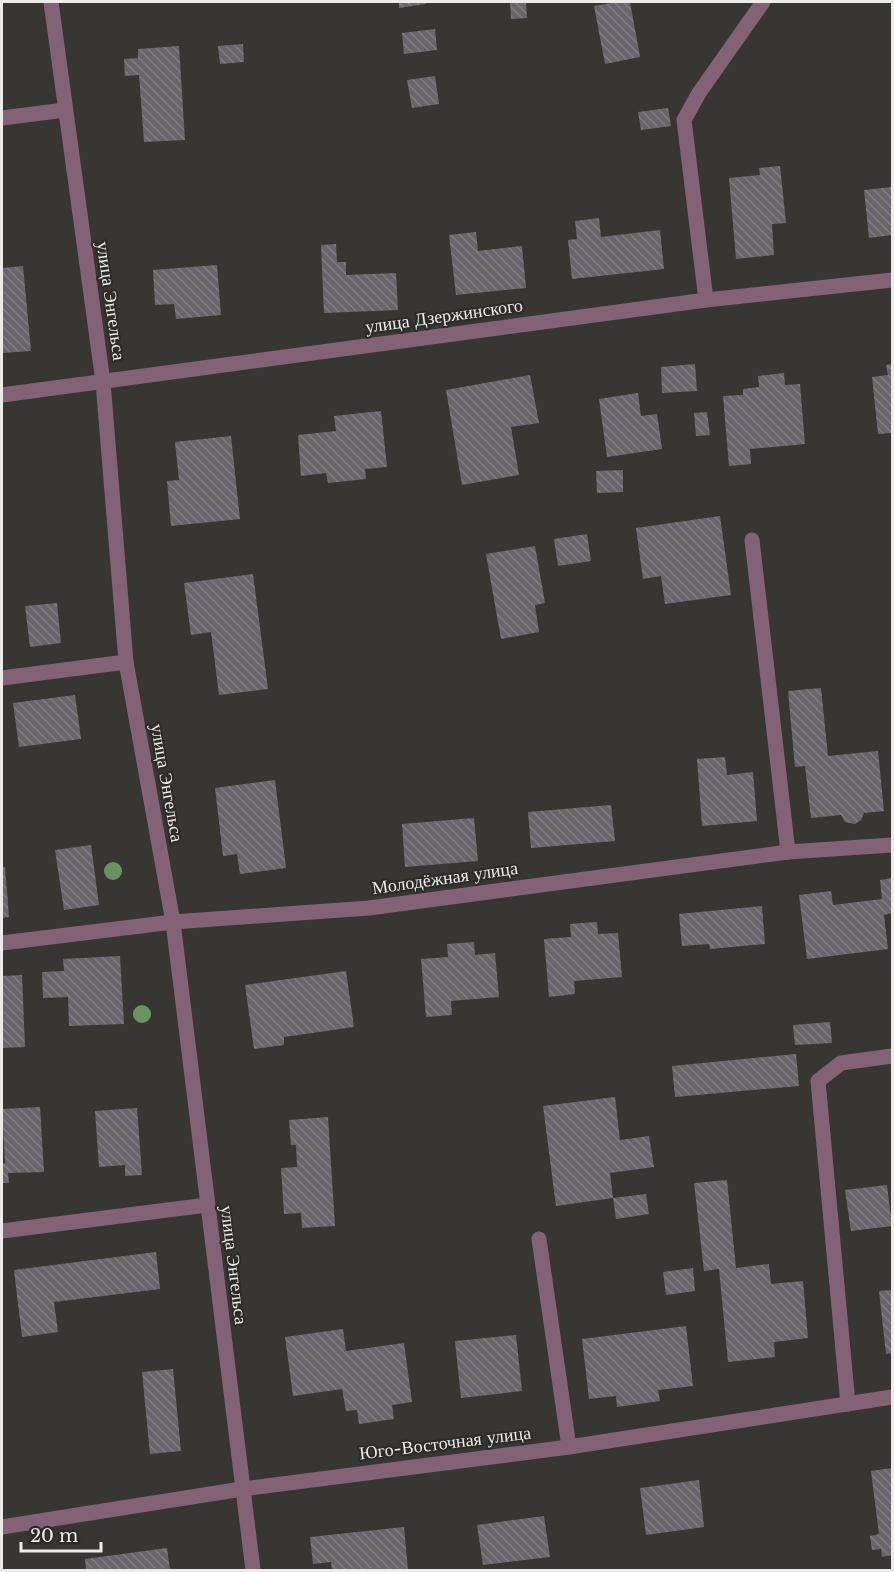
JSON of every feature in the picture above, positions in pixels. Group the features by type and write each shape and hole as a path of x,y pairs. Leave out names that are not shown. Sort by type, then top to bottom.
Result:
{"street":[{"name":"улица Энгельса","path":"51,2 103,382 126,662 173,922 253,1570"},
{"path":"706,300 684,120 699,93 763,2"},
{"path":"2,118 65,110"},
{"name":"улица Дзержинского","path":"2,394 706,300 892,280"},
{"path":"752,540 788,852"},
{"path":"2,678 126,662"},
{"name":"Молодёжная улица","path":"2,943 173,922 369,908 788,852 892,845"},
{"path":"848,1404 818,1081 841,1064 892,1056"},
{"path":"2,1231 207,1205"},
{"path":"539,1239 569,1447"},
{"name":"Юго-Восточная улица","path":"2,1527 242,1489 569,1447 892,1397"}],"building":[{"path":"399,2 425,2 426,4 399,8"},
{"path":"510,2 526,2 527,18 511,19"},
{"path":"630,2 640,57 605,64 594,6"},
{"path":"435,29 437,50 404,54 402,33"},
{"path":"243,44 244,62 220,64 218,46"},
{"path":"179,46 185,140 144,142 139,75 125,76 124,59 138,58 138,49"},
{"path":"435,76 439,104 412,108 407,80"},
{"path":"668,108 671,126 641,130 638,112"},
{"path":"780,166 786,223 772,224 774,255 736,259 729,178 760,175 759,168"},
{"path":"892,187 892,235 869,238 864,190"},
{"path":"599,218 601,237 660,230 664,269 572,279 568,240 577,239 575,221"},
{"path":"476,232 478,251 522,246 526,288 456,295 449,235"},
{"path":"336,244 337,262 346,262 346,275 396,273 398,310 324,313 321,245"},
{"path":"217,265 221,315 176,319 174,304 155,305 153,270"},
{"path":"23,266 31,351 2,353 2,268"},
{"path":"695,364 697,391 662,393 661,367"},
{"path":"892,364 892,433 878,434 872,377 888,375 886,365"},
{"path":"784,373 785,385 800,384 805,444 750,449 751,464 729,466 723,396 743,395 743,389 759,387 758,376"},
{"path":"530,375 539,423 511,427 519,475 462,485 446,390"},
{"path":"638,393 641,416 657,414 662,449 607,457 599,399"},
{"path":"381,411 387,467 365,469 366,479 328,483 326,473 301,476 298,435 336,431 334,416"},
{"path":"707,412 710,435 696,436 694,413"},
{"path":"231,436 240,519 171,526 167,481 179,480 175,442"},
{"path":"623,470 623,492 597,493 596,471"},
{"path":"720,516 731,595 665,604 661,576 643,579 636,528"},
{"path":"587,534 591,561 558,566 554,539"},
{"path":"535,546 545,603 535,605 539,632 501,639 486,554"},
{"path":"253,574 268,689 219,695 211,632 191,635 184,583"},
{"path":"57,603 61,643 30,647 25,606"},
{"path":"821,688 828,756 878,751 884,811 864,813 861,820 855,824 845,822 841,815 811,818 805,766 795,767 788,691"},
{"path":"75,695 81,739 19,747 13,703"},
{"path":"725,757 727,775 753,772 757,821 702,826 697,759"},
{"path":"275,780 286,868 240,874 237,854 223,856 215,788"},
{"path":"611,805 615,841 531,848 528,812"},
{"path":"474,818 478,861 405,867 402,824"},
{"path":"91,845 99,905 64,910 55,850"},
{"path":"5,867 9,917 2,918 2,868"},
{"path":"892,878 892,913 884,915 888,949 807,959 799,895 831,891 833,905 882,899 880,880"},
{"path":"762,906 765,944 710,949 709,944 682,946 679,914"},
{"path":"597,922 598,934 618,933 622,977 574,981 575,994 549,997 544,939 571,937 570,924"},
{"path":"474,942 475,955 495,953 499,997 451,1001 452,1015 426,1017 421,959 448,957 447,944"},
{"path":"120,956 124,1024 69,1026 68,997 43,998 42,972 64,971 63,959"},
{"path":"346,971 354,1027 284,1037 284,1045 254,1049 245,985"},
{"path":"22,975 25,1047 2,1048 2,976"},
{"path":"830,1022 832,1043 795,1045 793,1025"},
{"path":"796,1054 799,1086 675,1097 672,1066"},
{"path":"615,1097 620,1140 649,1136 654,1167 610,1173 613,1198 556,1206 543,1106"},
{"path":"40,1107 44,1172 8,1173 9,1183 2,1183 2,1164 5,1163 2,1109"},
{"path":"137,1108 142,1175 125,1176 125,1165 99,1167 95,1111"},
{"path":"328,1117 335,1226 302,1228 301,1213 284,1214 281,1168 297,1167 296,1145 291,1145 289,1120"},
{"path":"727,1180 736,1268 769,1264 771,1284 803,1281 808,1338 774,1342 775,1357 728,1362 719,1269 704,1271 694,1183"},
{"path":"887,1185 892,1226 851,1231 845,1190"},
{"path":"646,1194 649,1214 616,1219 613,1198"},
{"path":"156,1252 160,1289 54,1302 58,1332 22,1337 14,1270"},
{"path":"693,1268 695,1291 666,1295 663,1272"},
{"path":"892,1290 892,1353 886,1354 879,1291"},
{"path":"686,1326 693,1386 658,1390 660,1401 617,1407 616,1396 589,1399 582,1339"},
{"path":"343,1329 346,1351 404,1343 412,1402 392,1405 394,1419 359,1424 357,1410 346,1411 342,1389 293,1396 285,1337"},
{"path":"516,1335 522,1391 461,1398 455,1341"},
{"path":"173,1369 181,1451 150,1454 142,1372"},
{"path":"892,1468 892,1555 882,1557 881,1549 872,1550 870,1536 879,1534 871,1471"},
{"path":"699,1480 704,1527 646,1535 640,1488"},
{"path":"544,1516 550,1557 483,1565 477,1525"},
{"path":"404,1527 408,1570 332,1570 331,1562 313,1564 310,1537"},
{"path":"167,1548 170,1570 86,1570 85,1559"}]}
